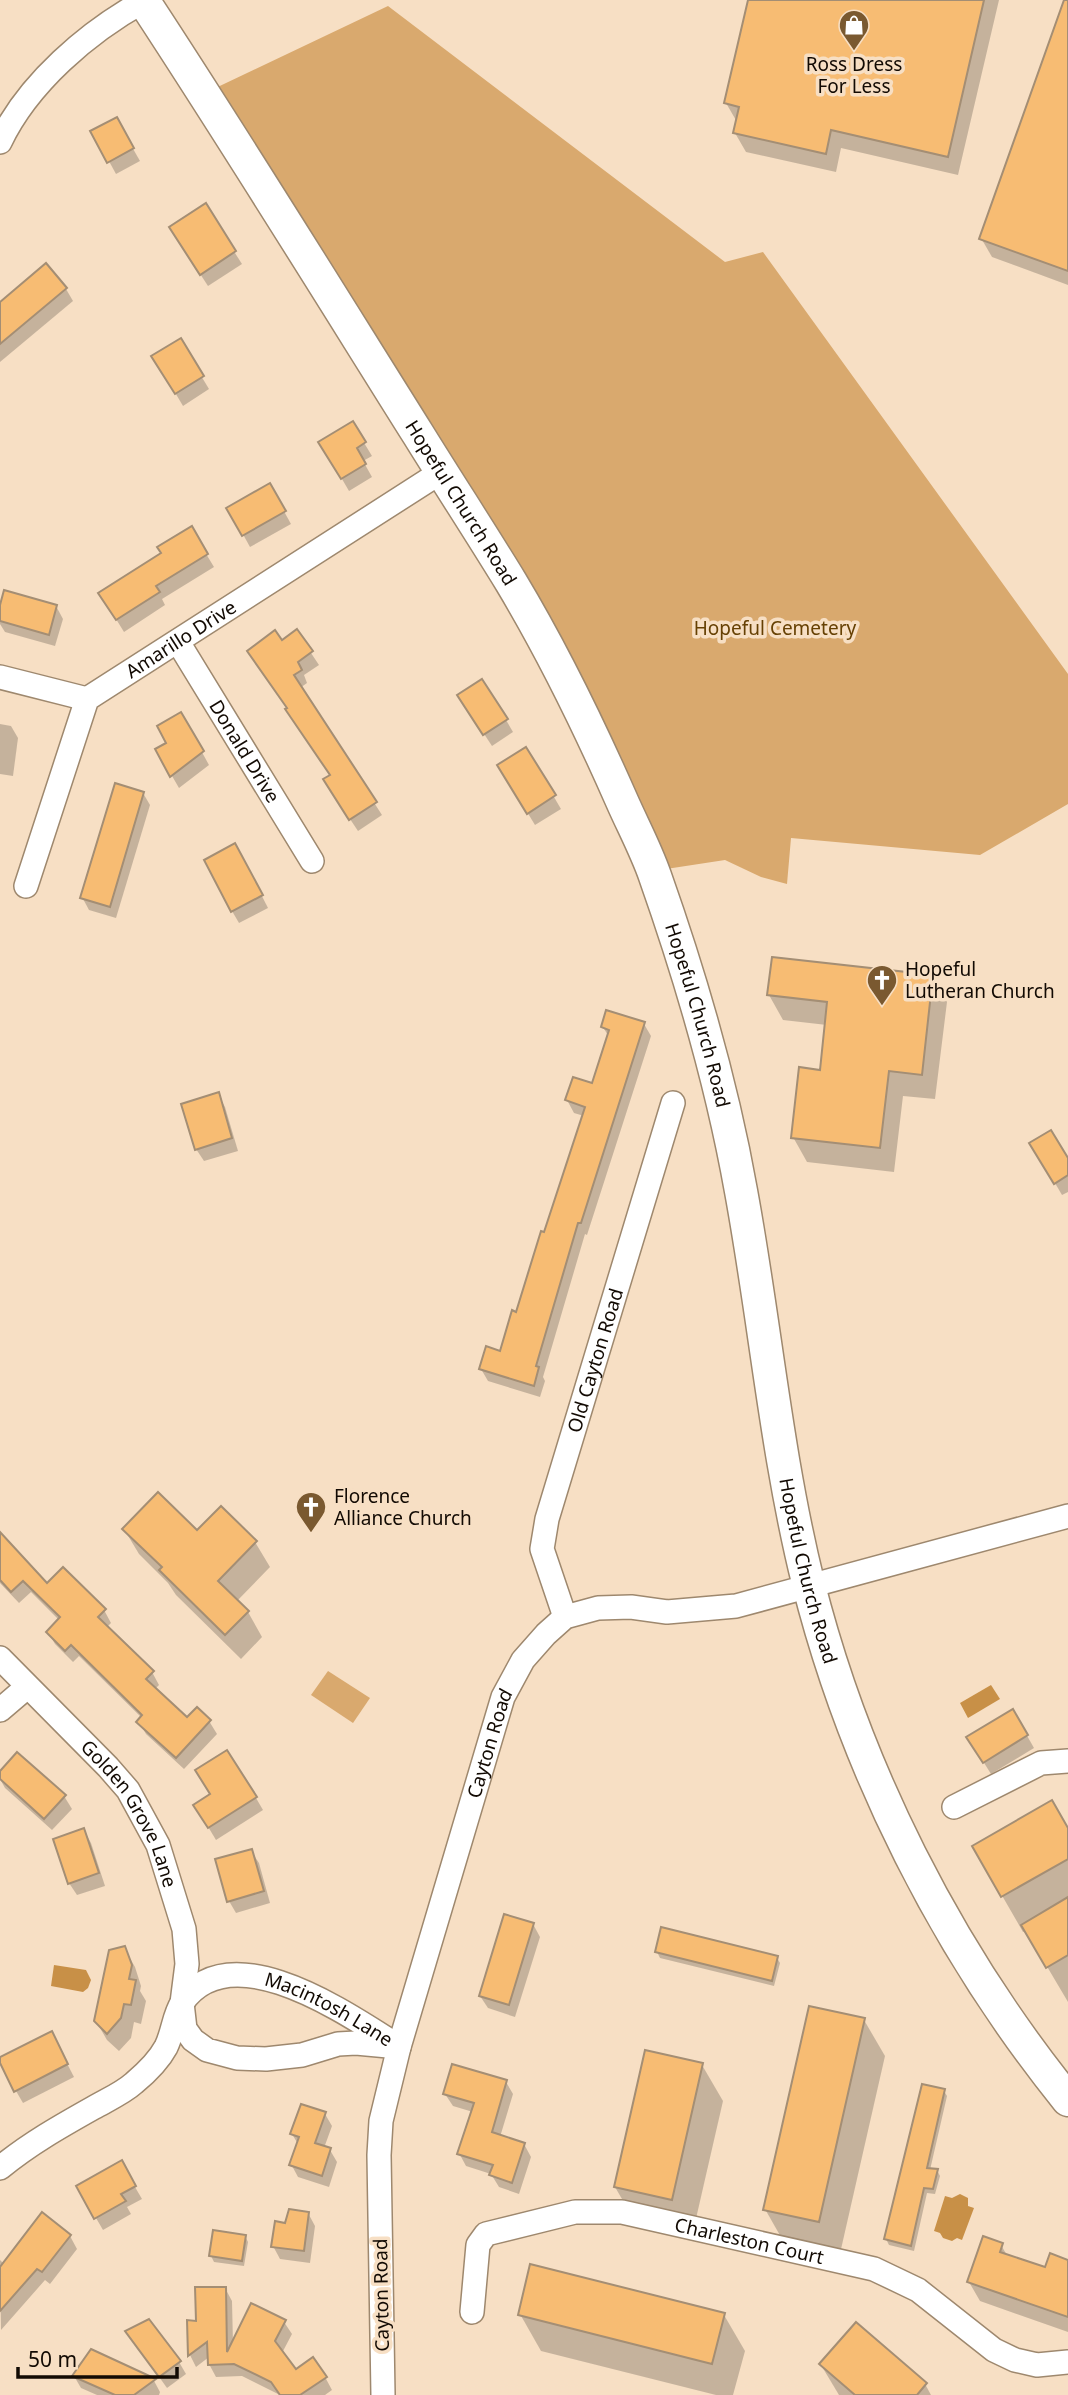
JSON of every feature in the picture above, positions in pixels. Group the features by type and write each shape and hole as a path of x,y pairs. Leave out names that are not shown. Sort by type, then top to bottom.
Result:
{"main road":[{"name":"Hopeful Church Road","path":"143,0 205,93 513,585 603,757 653,871 694,998 727,1123 752,1255 784,1469 809,1587 842,1695 878,1785 920,1872 975,1969 1021,2038 1068,2100"}],"street":[{"path":"0,142 16,112 62,60 108,21 143,0"},
{"name":"Amarillo Drive","path":"87,699 441,471"},
{"name":"Donald Drive","path":"178,642 312,861"},
{"path":"0,677 87,699 26,887"},
{"name":"Old Cayton Road","path":"565,1617 542,1549 547,1519 673,1103"},
{"name":"Cayton Road","path":"383,2395 379,2155 381,2121 399,2047 503,1697 523,1660 565,1617 598,1608 631,1607 667,1612 736,1606 1068,1516"},
{"name":"Golden Grove Lane","path":"0,1658 128,1790 158,1845 184,1929 187,1964 182,2003"},
{"path":"0,1710 27,1687"},
{"path":"954,1807 1041,1763 1068,1760"},
{"name":"Macintosh Lane","path":"0,2168 18,2153 133,2085 165,2048 182,2003 199,1986 216,1977 244,1976 279,1980 307,1991 399,2047"},
{"name":"Macintosh Lane","path":"182,2003 185,2029 193,2040 207,2050 237,2058 266,2059 302,2055 347,2044 399,2047"},
{"name":"Charleston Court","path":"472,2312 478,2245 486,2234 575,2212 622,2212 874,2269 918,2290 994,2350 1015,2360 1037,2365 1068,2362"}],"green space":[{"name":"Hopeful Cemetery","path":"388,6 725,262 763,252 1068,674 1068,804 980,855 791,838 787,884 761,877 725,860 653,871 603,756 205,93"},
{"path":"328,1671 370,1698 353,1723 311,1695"}],"shaded area":[{"path":"991,1685 1000,1699 968,1718 960,1703"},
{"path":"54,1965 86,1970 91,1980 88,1988 83,1992 51,1986"},
{"path":"960,2194 968,2198 968,2206 974,2208 962,2240 957,2238 952,2241 934,2231 945,2196 952,2198"}],"building":[{"name":"Ross Dress For Less","path":"748,0 984,0 948,157 831,130 826,154 733,133 739,107 724,103"},
{"path":"1064,0 1068,0 1068,271 979,239"},
{"path":"117,117 134,148 107,163 90,131"},
{"path":"206,203 236,251 200,275 169,227"},
{"path":"46,263 67,288 0,344 0,302"},
{"path":"181,338 204,376 175,394 151,356"},
{"path":"353,421 366,442 357,448 366,464 341,479 318,442"},
{"path":"270,483 286,511 242,536 226,508"},
{"path":"192,526 208,554 156,586 160,592 116,620 98,593 161,553 157,547"},
{"path":"4,590 57,605 49,635 0,621"},
{"path":"297,629 313,651 298,662 302,670 294,675 377,802 349,820 323,779 330,775 247,651 275,630 282,640"},
{"path":"482,679 508,719 483,735 457,695"},
{"path":"181,712 204,751 170,777 155,749 166,743 157,726"},
{"path":"526,747 556,795 527,814 497,765"},
{"path":"115,783 144,792 110,907 80,898"},
{"path":"235,843 263,895 231,912 204,860"},
{"name":"Hopeful Lutheran Church","path":"772,957 933,975 922,1075 889,1071 880,1148 791,1138 799,1067 820,1070 827,1002 767,995"},
{"path":"606,1010 645,1022 581,1223 578,1223 536,1366 539,1367 534,1386 479,1369 486,1346 500,1351 512,1310 516,1312 541,1231 544,1232 585,1107 565,1100 573,1077 592,1083 609,1030 601,1027"},
{"path":"219,1092 232,1138 195,1150 181,1104"},
{"path":"1051,1130 1068,1158 1068,1175 1054,1184 1029,1143"},
{"path":"158,1492 197,1530 221,1506 257,1541 218,1581 249,1611 225,1635 159,1570 162,1567 122,1529"},
{"path":"0,1532 47,1583 63,1567 106,1609 98,1617 154,1671 146,1679 187,1717 197,1707 211,1720 176,1758 136,1722 142,1715 71,1645 65,1651 46,1632 60,1617 23,1581 11,1592 0,1580"},
{"path":"1013,1709 1028,1735 983,1763 966,1737"},
{"path":"227,1750 257,1797 208,1828 193,1805 210,1794 195,1770"},
{"path":"17,1752 66,1795 44,1819 0,1779 0,1771"},
{"path":"1052,1800 1068,1828 1068,1859 1001,1897 972,1846"},
{"path":"84,1828 99,1873 68,1884 53,1839"},
{"path":"252,1849 264,1891 227,1902 215,1859"},
{"path":"1068,1897 1068,1955 1046,1968 1021,1925"},
{"path":"504,1914 534,1923 509,2005 479,1996"},
{"path":"661,1927 778,1956 772,1981 655,1952"},
{"path":"125,1946 132,1965 129,1979 136,1980 131,2005 124,2004 121,2018 107,2034 94,2021 109,1950"},
{"path":"809,2006 865,2018 819,2222 763,2210"},
{"path":"52,2031 68,2064 14,2092 0,2063 0,2057"},
{"path":"645,2050 703,2063 672,2200 614,2187"},
{"path":"452,2064 507,2080 492,2132 525,2143 512,2183 489,2175 493,2165 457,2154 474,2103 443,2094"},
{"path":"922,2084 945,2089 927,2168 938,2169 933,2189 924,2188 911,2246 884,2239"},
{"path":"301,2104 326,2112 315,2143 331,2148 322,2176 289,2165 299,2137 290,2134"},
{"path":"122,2160 136,2186 121,2194 126,2201 94,2219 76,2186"},
{"path":"289,2209 309,2212 304,2251 271,2247 275,2221 285,2223"},
{"path":"42,2212 71,2235 42,2272 37,2269 0,2311 0,2267"},
{"path":"213,2230 246,2235 242,2261 209,2256"},
{"path":"983,2236 1003,2243 1000,2252 1045,2267 1050,2253 1068,2260 1068,2317 967,2282"},
{"path":"530,2264 725,2313 712,2364 518,2315"},
{"path":"195,2287 226,2287 227,2352 251,2303 286,2320 275,2341 296,2369 313,2357 327,2377 300,2395 280,2395 271,2382 234,2364 208,2365 207,2342 188,2356 187,2320 196,2321"},
{"path":"149,2319 181,2361 159,2377 125,2331"},
{"path":"856,2322 927,2383 917,2395 855,2395 819,2364"},
{"path":"91,2349 156,2379 134,2395 115,2395 72,2376"}],"place":[{"name":"Ross Dress For Less","path":"854,52"},
{"name":"Hopeful Lutheran Church","path":"882,1007"},
{"name":"Florence Alliance Church","path":"311,1534"}]}
